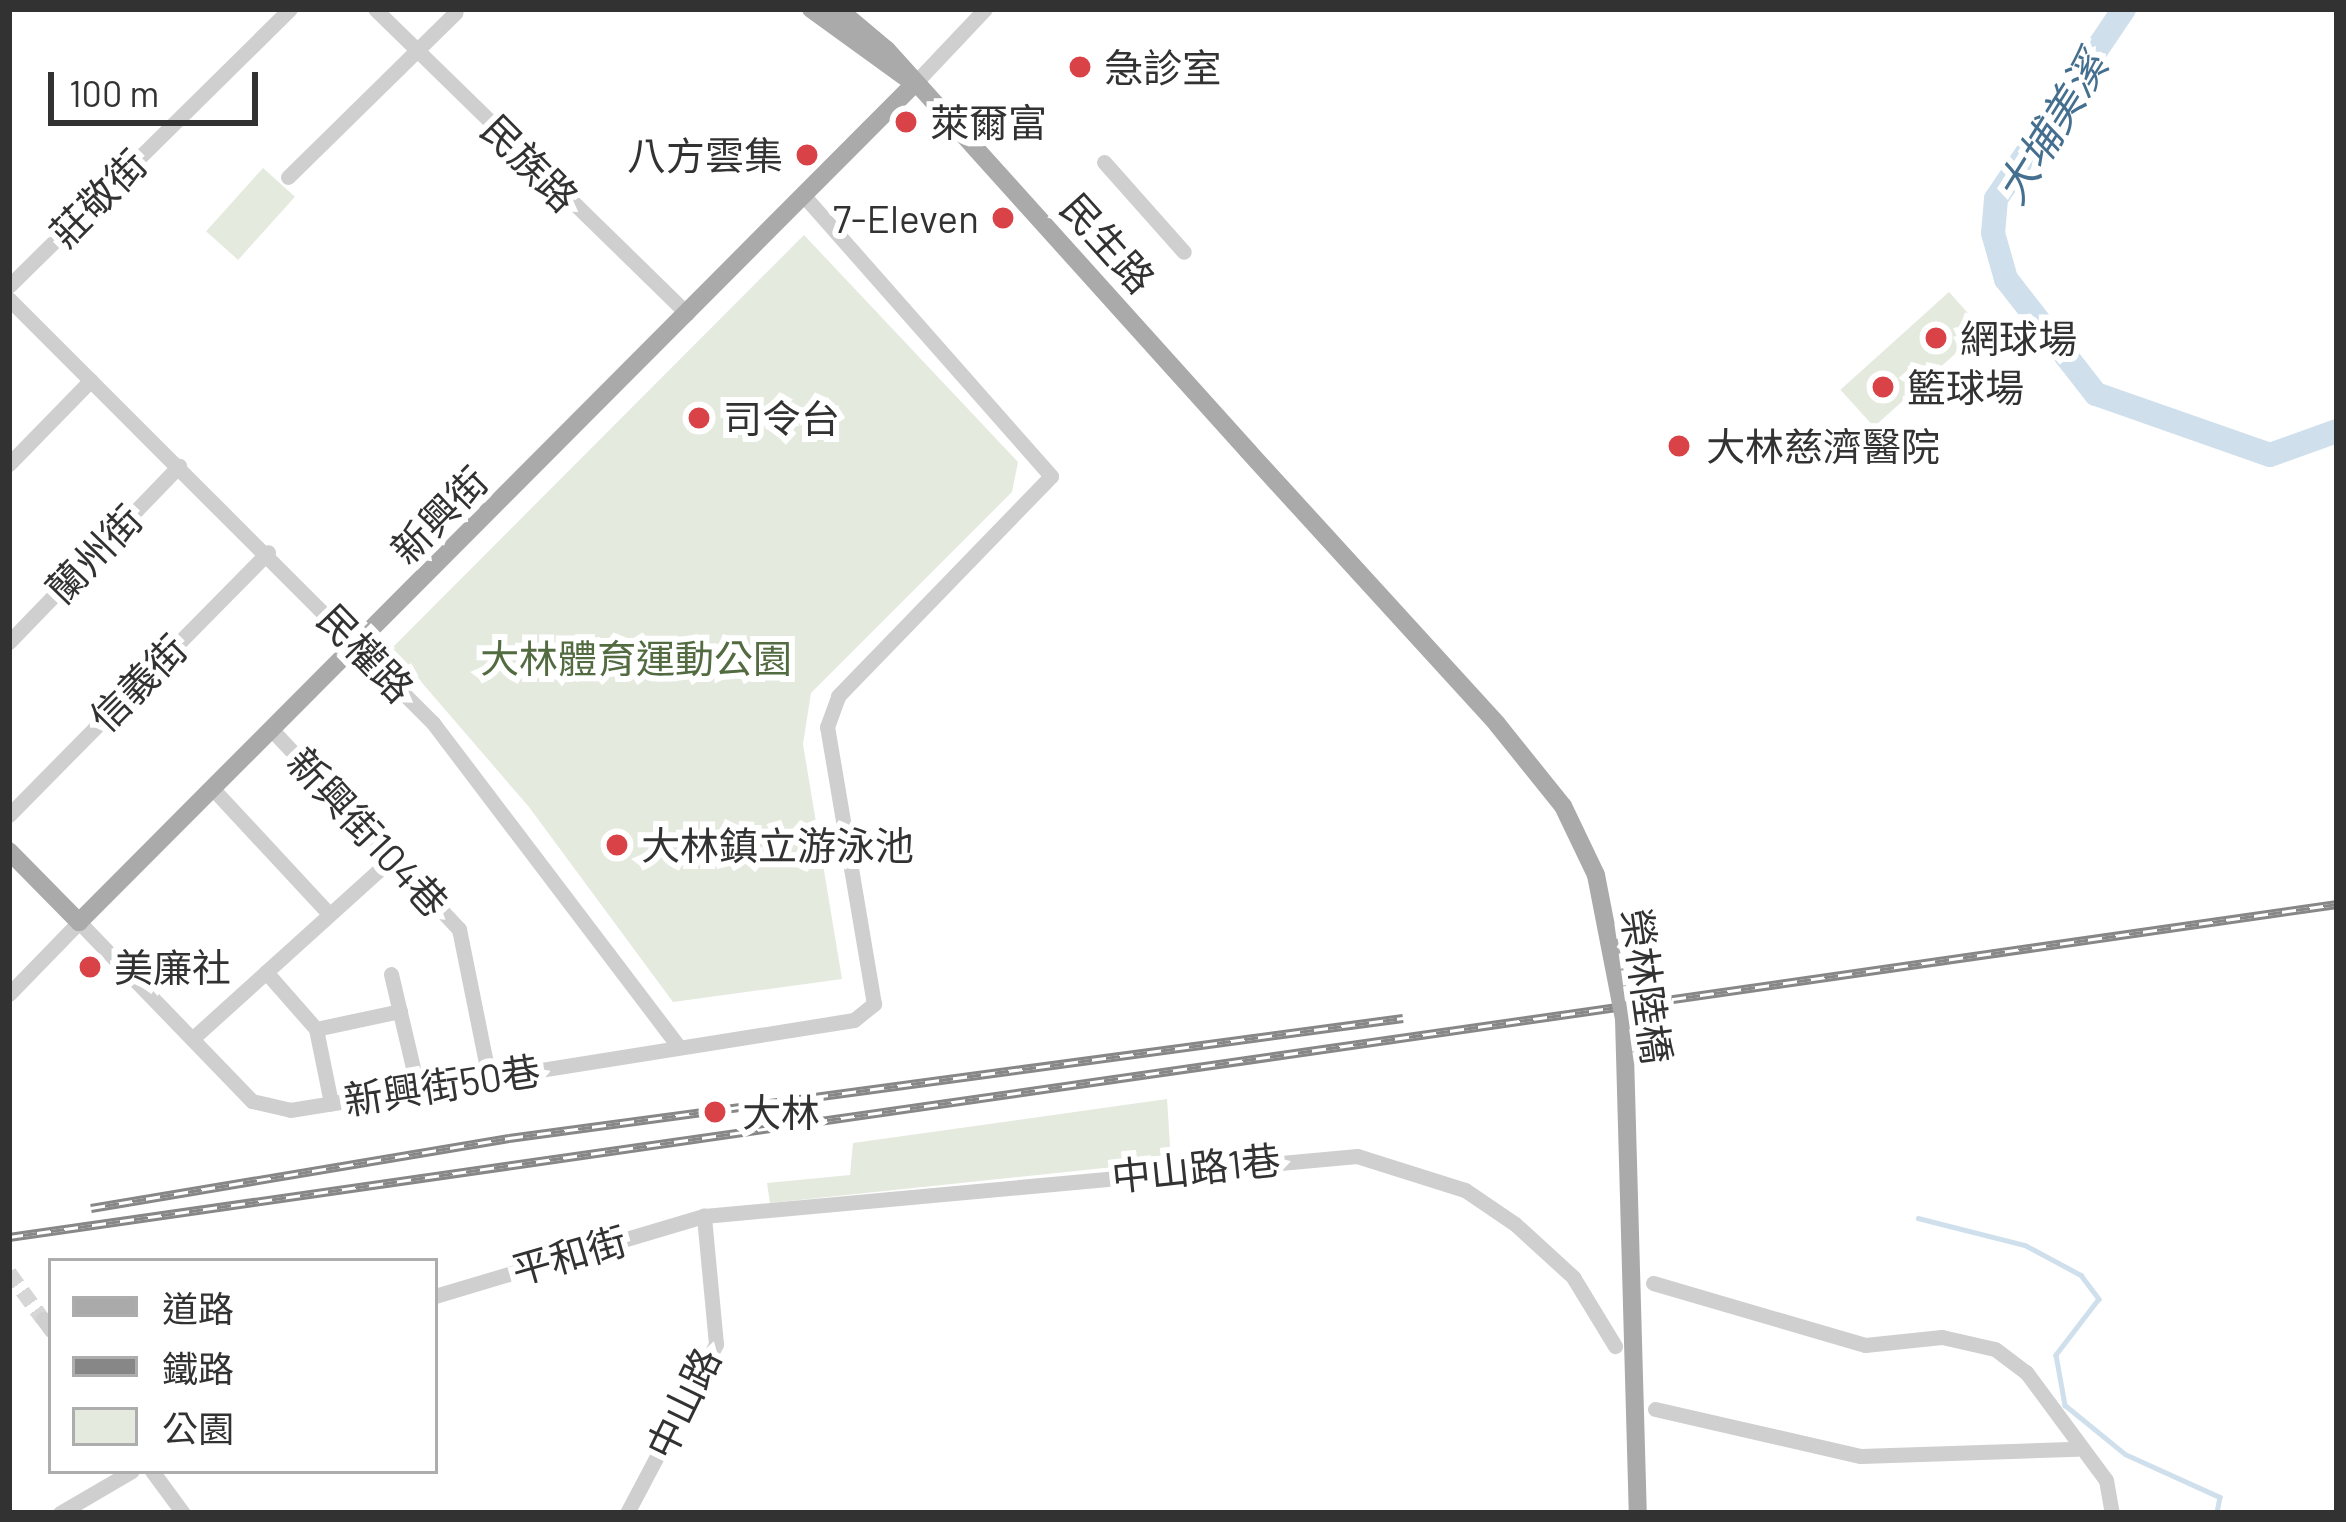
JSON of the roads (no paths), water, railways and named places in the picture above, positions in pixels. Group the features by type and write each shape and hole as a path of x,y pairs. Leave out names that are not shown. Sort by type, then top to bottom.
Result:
{"main road":[{"name":"民生路","path":"811,9 915,82"},
{"name":"民生路","path":"838,9 915,82 1248,451"},
{"name":"新興街","path":"79,922 915,82"},
{"name":"榮林陸橋","path":"1248,451 1497,724 1563,806 1597,875 1624,1019 1638,1513"},
{"path":"9,851 79,922"}],"street":[{"name":"莊敬街","path":"9,286 290,9"},
{"name":"民族路","path":"375,9 687,314"},
{"path":"915,82 985,9"},
{"path":"288,177 456,12"},
{"path":"1104,163 1184,252"},
{"name":"新興街50巷","path":"79,922 252,1101 290,1110 854,1020 874,1004 827,727 838,696 1051,476 804,196"},
{"name":"民權路","path":"9,299 358,642 501,808 679,1046"},
{"path":"9,464 91,380"},
{"name":"蘭州街","path":"9,642 179,466"},
{"name":"信義街","path":"9,815 268,552"},
{"name":"新興街104巷","path":"272,730 459,929 489,1078"},
{"path":"213,789 329,914"},
{"path":"192,1040 392,857"},
{"name":"新興街","path":"9,994 79,922"},
{"path":"266,972 316,1029 331,1103"},
{"path":"391,974 418,1089"},
{"path":"316,1029 400,1011"},
{"name":"中山路1巷","path":"704,1216 1358,1156 1466,1190 1515,1225 1573,1277 1615,1346"},
{"name":"平和街","path":"438,1295 704,1216"},
{"name":"中山路","path":"627,1513 716,1344 704,1216"},
{"path":"1653,1282 1865,1345 1942,1337 1995,1349 2026,1372 2077,1449 2106,1480 2112,1513"},
{"path":"1655,1409 1861,1456 2077,1449"},
{"path":"60,1513 127,1474"},
{"path":"154,1474 183,1513"}],"waterway":[{"name":"大埔美溪","path":"2124,9 1996,199 1993,233 2006,279 2096,394 2270,455 2337,431"},
{"path":"1918,1218 2025,1245 2081,1275 2099,1299 2056,1355 2065,1405 2125,1454 2220,1497 2217,1513"}],"tunnel":[{"path":"9,1272 43,1319"}],"railway":[{"path":"9,1237 2337,904"},
{"path":"91,1208 509,1138 1403,1018"}],"place":[{"name":"急診室","path":"1080,67"},
{"name":"萊爾富","path":"906,122"},
{"name":"八方雲集","path":"807,155"},
{"name":"7-Eleven","path":"1003,218"},
{"name":"網球場","path":"1936,338"},
{"name":"籃球場","path":"1883,387"},
{"name":"司令台","path":"699,418"},
{"name":"大林慈濟醫院","path":"1679,446"},
{"name":"大林鎮立游泳池","path":"617,845"},
{"name":"美廉社","path":"90,967"},
{"name":"大林","path":"715,1112"}],"park label":[{"name":"大林體育運動公園","path":"636,658"}]}
